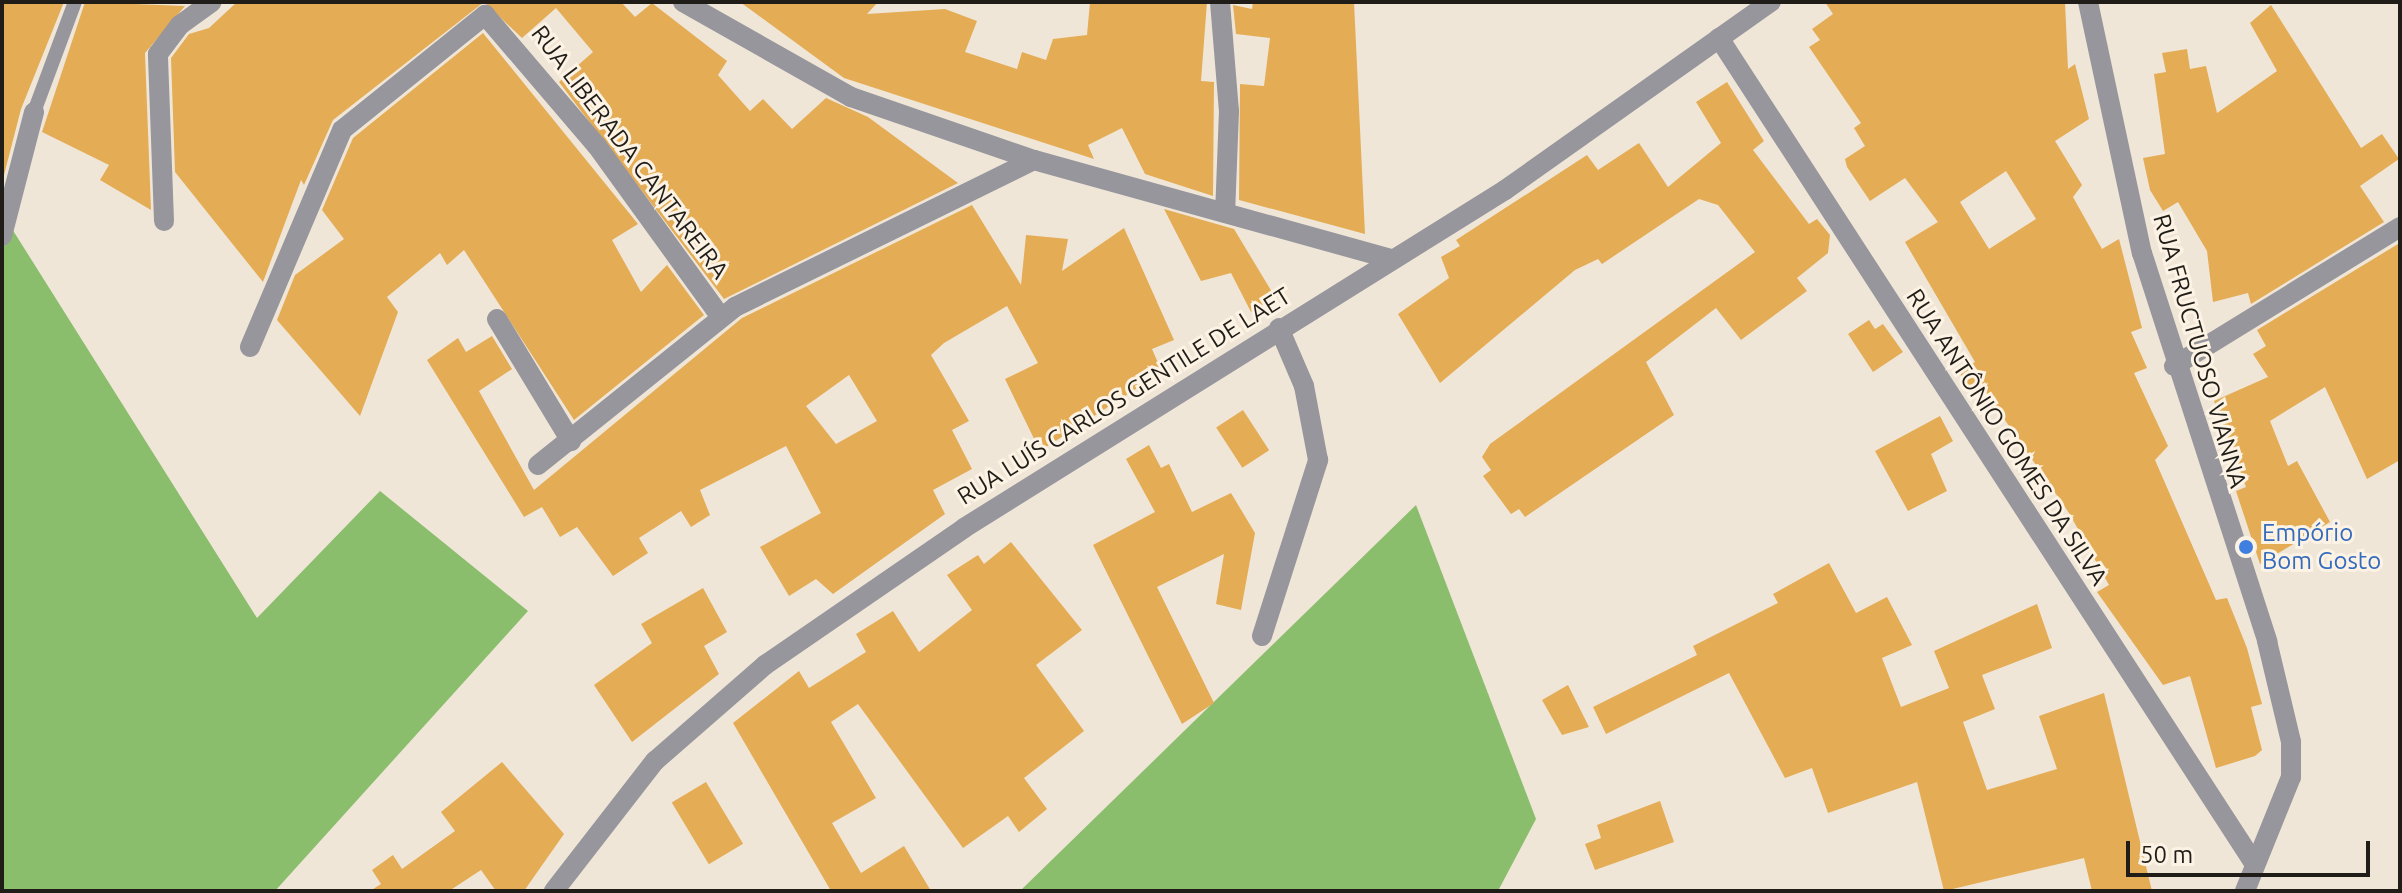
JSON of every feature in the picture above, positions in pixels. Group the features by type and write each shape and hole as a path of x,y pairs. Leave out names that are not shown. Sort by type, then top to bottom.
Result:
{"street":[{"path":"164,221 158,54 180,25 212,2"},
{"path":"683,2 824,86 1034,160 1392,259"},
{"path":"1220,2 1229,111 1225,213"},
{"name":"RUA LUÍS CARLOS GENTILE DE LAET","path":"554,891 655,761 715,703 964,528 1279,328 1505,190 1771,2"},
{"name":"RUA FRUCTUOSO VIANNA","path":"2088,2 2142,253 2174,366 2267,641 2291,742 2291,777 2245,891"},
{"name":"RUA LIBERADA CANTAREIRA","path":"250,347 342,130 485,15 597,146 721,317"},
{"name":"RUA ANTÔNIO GOMES DA SILVA","path":"1719,38 2254,863"},
{"path":"2,236 34,112"},
{"path":"538,465 721,317 887,227 1034,160"},
{"path":"2174,366 2400,227"},
{"path":"497,319 571,441"},
{"path":"1262,636 1318,460 1304,386 1279,328"}],"lane":[{"path":"34,112 75,2"}],"green space":[{"path":"2,213 257,618 380,491 528,611 275,891 2,891"},
{"path":"1416,505 1536,819 1498,891 1020,891"}],"building":[{"path":"2,2 64,2 21,109 3,179"},
{"path":"85,2 185,6 145,53 151,210 100,180 109,165 42,132"},
{"path":"237,2 484,2 333,120 304,185 301,180 263,282 175,172 171,58 189,34 209,28"},
{"path":"484,2 621,2 635,17 652,3 727,61 718,75 750,111 763,99 792,129 826,98 868,117 958,183 724,299 559,82 593,52 556,8 522,38"},
{"path":"740,2 878,2 867,14 945,9 977,21 965,52 1017,69 1022,52 1046,60 1053,39 1087,35 1090,2 1207,2 1201,81 1214,82 1213,196 1145,174 1122,128 1088,145 1094,159 844,78"},
{"path":"1253,2 1354,2 1365,234 1239,200 1240,84 1264,86 1270,38 1236,34 1233,5 1252,9"},
{"path":"1825,2 2065,2 2068,69 2075,64 2089,119 2055,141 2082,185 2073,197 2102,249 2119,239 2142,328 2131,332 2147,368 2134,373 2168,446 2155,460 2216,600 2227,598 2247,648 2262,704 2251,707 2262,750 2255,756 2216,768 2190,676 2163,685 2097,592 2109,585 2069,513 1985,391 1975,397 1959,372 1975,362 1905,242 1938,222 1905,178 1870,201 1847,167 1845,159 1865,146 1854,128 1861,123 1809,47 1820,40 1812,29 1833,14","holes":["2006,171 2036,219 1989,249 1960,202"]},
{"path":"2271,5 2361,148 2382,134 2399,159 2360,186 2384,222 2251,304 2248,293 2213,302 2207,251 2178,202 2163,211 2150,190 2143,158 2165,154 2154,74 2166,72 2162,53 2187,49 2190,69 2206,66 2217,113 2277,71 2250,23"},
{"path":"483,33 638,224 612,240 641,292 667,265 704,315 574,420 464,250 447,265 440,253 387,297 398,312 360,416 277,320 295,275 344,239 322,210 353,138"},
{"path":"1727,82 1764,141 1753,150 1809,224 1817,219 1830,235 1828,253 1797,278 1807,291 1741,340 1716,308 1646,362 1674,415 1525,517 1519,509 1511,514 1483,476 1491,470 1482,457 1490,444 1755,252 1718,205 1699,199 1602,264 1598,259 1575,270 1440,383 1398,314 1449,278 1441,257 1460,246 1456,240 1587,155 1598,170 1639,143 1668,187 1721,143 1696,102"},
{"path":"972,205 1021,285 1026,235 1068,239 1062,271 1124,228 1174,340 1152,349 1162,372 1040,451 1005,379 1038,363 1007,306 944,343 931,355 969,421 952,430 972,469 933,490 945,514 833,594 816,579 789,596 760,547 821,513 786,446 700,490 710,515 691,527 681,511 639,538 648,553 613,576 577,527 560,537 542,507 524,517 427,360 458,338 466,352 492,336 512,369 479,391 534,490 742,318","holes":["849,375 877,421 836,444 806,406"]},
{"path":"1164,209 1234,229 1275,297 1251,312 1231,273 1201,281"},
{"path":"2398,244 2400,460 2367,479 2325,387 2270,421 2288,466 2297,461 2330,522 2260,564 2236,491 2246,487 2214,401 2268,377 2253,354 2266,346 2257,330"},
{"path":"1869,320 1875,329 1883,324 1903,352 1873,372 1848,334"},
{"path":"1243,410 1269,450 1242,468 1216,427"},
{"path":"1940,416 1953,441 1931,454 1947,491 1908,511 1875,451"},
{"path":"1149,445 1161,468 1169,464 1192,512 1231,493 1255,533 1241,610 1216,604 1224,554 1157,587 1214,703 1182,724 1093,545 1155,512 1126,459"},
{"path":"1011,542 1082,630 1036,665 1084,731 1024,778 1047,809 1019,832 1008,816 963,848 858,704 831,722 876,798 832,823 861,873 904,846 931,891 831,891 733,723 799,671 809,688 866,652 856,634 893,611 919,652 972,610 947,575 978,555 984,564"},
{"path":"1829,563 1856,613 1887,597 1912,645 1882,658 1901,707 1949,688 1934,651 2037,604 2052,648 1982,675 1995,709 1963,722 1987,790 2057,769 2039,716 2104,693 2152,891 2092,891 2084,858 1944,891 1917,782 1828,813 1812,768 1785,778 1729,673 1606,734 1593,707 1697,655 1693,646 1778,603 1773,594"},
{"path":"703,588 727,632 704,646 719,674 632,742 594,685 652,643 641,624"},
{"path":"1568,685 1589,727 1562,735 1542,700"},
{"path":"502,762 564,834 524,891 496,891 481,870 449,891 370,891 381,884 372,870 393,855 402,869 455,831 441,812"},
{"path":"706,782 743,844 709,864 672,803"},
{"path":"1660,801 1674,842 1595,870 1585,844 1601,838 1597,825"}],"place":[{"name":"Empório Bom Gosto","path":"2246,547"}]}
